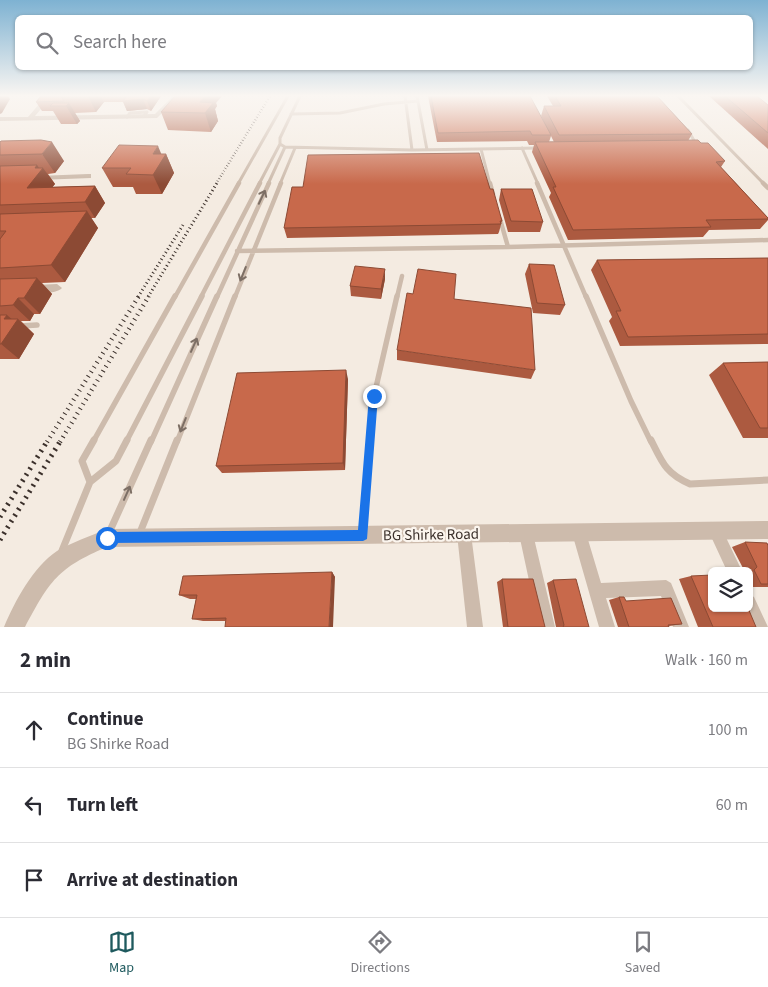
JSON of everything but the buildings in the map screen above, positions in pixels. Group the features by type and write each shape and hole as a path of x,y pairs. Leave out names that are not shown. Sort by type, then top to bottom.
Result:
{"street":[{"path":"29,178 88,176"},
{"path":"28,289 57,288"},
{"path":"715,530 732,567"},
{"name":"BG Shirke Road","path":"14,627 31,597 57,563 78,550 107,538 768,530"},
{"path":"579,533 606,627"},
{"path":"464,534 475,627"},
{"path":"526,534 547,627"},
{"path":"596,590 666,588 681,627"},
{"path":"753,610 761,627"}],"lane":[{"path":"90,482 82,461 271,125"},
{"path":"107,538 237,250 282,145 280,138 286,125"},
{"path":"409,125 412,150"},
{"path":"422,125 427,150"},
{"path":"707,125 768,188"},
{"path":"686,129 700,147"},
{"path":"686,148 693,147 696,144"},
{"path":"57,563 90,482 116,461 282,145"},
{"path":"282,145 295,148 412,150 546,148"},
{"path":"138,537 295,148"},
{"path":"522,148 631,401 664,467 678,479 690,484 768,480"},
{"path":"481,149 496,203"},
{"path":"498,212 508,247"},
{"path":"237,250 252,252 768,240"},
{"path":"363,535 374,396 402,276"},
{"path":"9,326 37,326"}],"railway":[{"path":"216,184 252,125"},
{"path":"148,297 217,183"},
{"path":"138,297 183,225"},
{"path":"47,442 139,296"},
{"path":"60,442 149,296"},
{"path":"0,517 48,440"},
{"path":"0,540 61,440"}],"route":[{"path":"107,538 363,535 374,396"}]}
